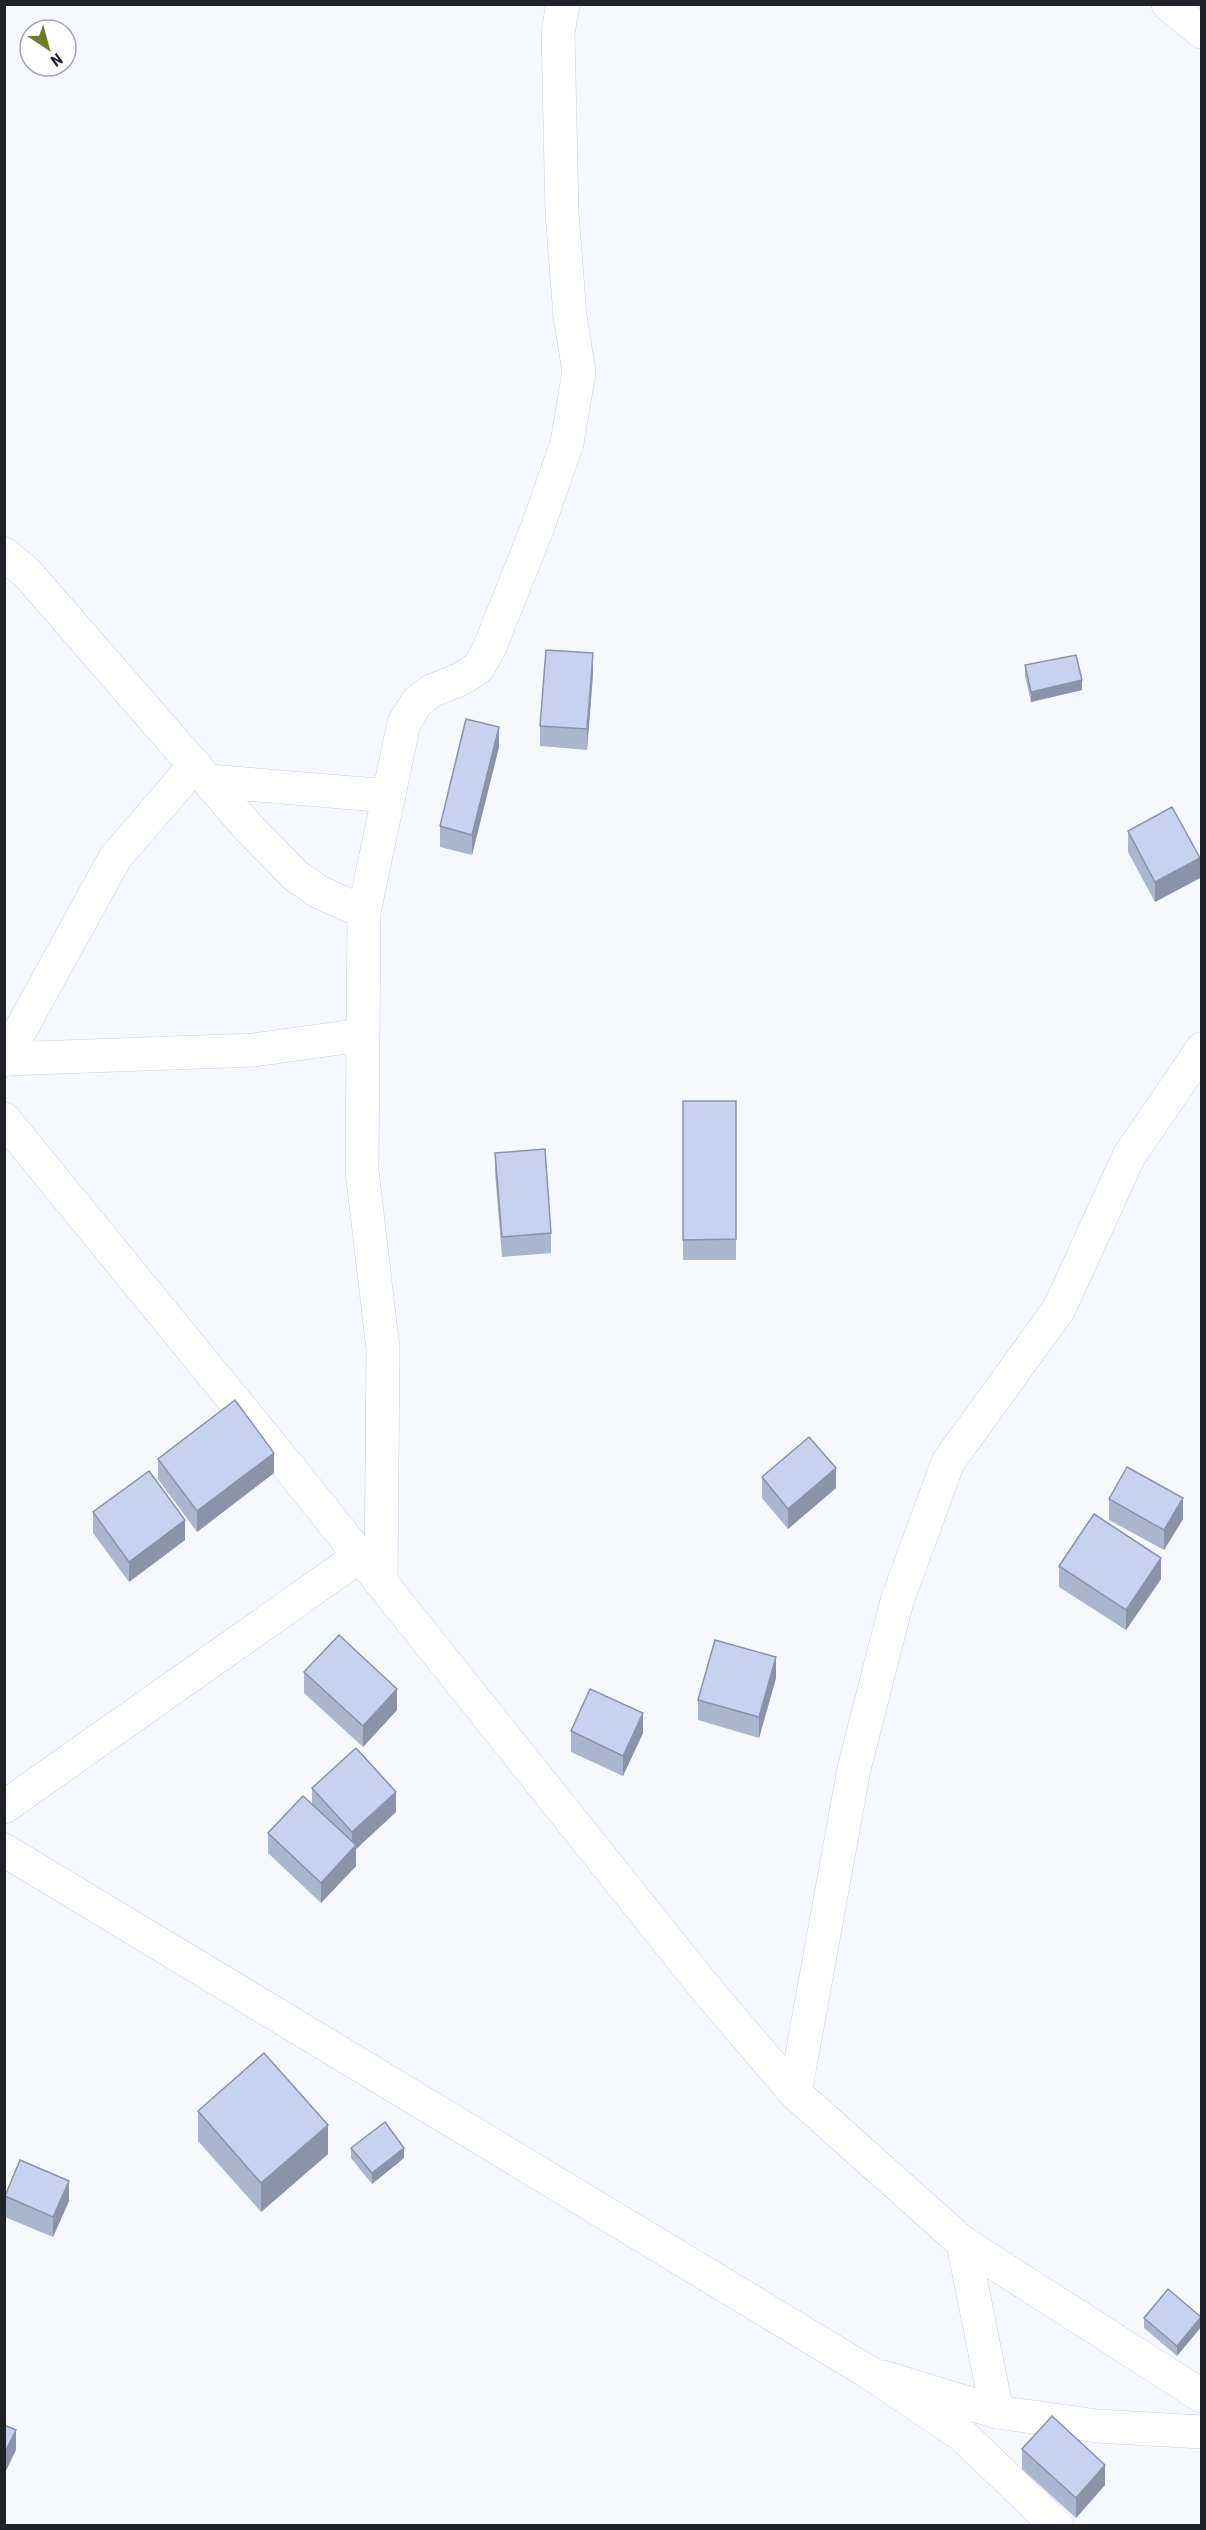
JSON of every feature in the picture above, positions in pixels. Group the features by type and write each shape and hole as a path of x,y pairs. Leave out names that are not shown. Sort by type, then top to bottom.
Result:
{"street":[{"path":"381,1582 383,1349 362,1171 364,912 404,723 417,702 431,691 461,679 478,668 489,649 567,444 579,372 570,316 562,213 558,32 563,4"},
{"path":"1168,4 1202,32"},
{"path":"4,554 27,573 202,773 296,876 319,892 364,912"},
{"path":"202,773 389,796"},
{"path":"6,1060 115,858 202,773"},
{"path":"6,1060 254,1050 362,1035"},
{"path":"795,2093 854,1769 897,1601 948,1462 1059,1309 1129,1156 1202,1049"},
{"path":"4,1119 381,1582 707,1990 795,2093 963,2243 1202,2396"},
{"path":"4,1807 360,1556"},
{"path":"4,1850 870,2373 962,2435 1057,2526"},
{"path":"963,2243 997,2412"},
{"path":"870,2373 997,2412 1097,2426 1202,2432"}],"building":[{"path":"546,650 593,653 587,729 540,726"},
{"path":"1076,655 1082,680 1031,692 1025,665"},
{"path":"466,719 499,727 472,835 440,826"},
{"path":"1172,807 1200,858 1155,882 1128,831"},
{"path":"683,1101 736,1101 736,1239 683,1240"},
{"path":"545,1149 551,1233 502,1237 495,1153"},
{"path":"235,1400 274,1453 197,1511 158,1459"},
{"path":"809,1437 836,1468 788,1509 762,1477"},
{"path":"1127,1467 1183,1498 1164,1530 1109,1499"},
{"path":"149,1471 185,1520 129,1562 93,1512"},
{"path":"1094,1514 1161,1558 1126,1610 1059,1566"},
{"path":"339,1635 397,1689 363,1726 304,1672"},
{"path":"715,1640 776,1657 759,1717 698,1700"},
{"path":"590,1689 643,1713 623,1756 571,1731"},
{"path":"356,1748 396,1792 352,1832 312,1788"},
{"path":"303,1796 356,1845 321,1883 268,1833"},
{"path":"264,2053 328,2125 261,2183 198,2111"},
{"path":"385,2122 404,2148 372,2173 351,2148"},
{"path":"20,2160 69,2181 53,2217 5,2196"},
{"path":"1168,2289 1201,2317 1177,2346 1144,2318"},
{"path":"1052,2416 1105,2465 1076,2498 1022,2449"},
{"path":"4,2425 16,2430 4,2454"}]}
